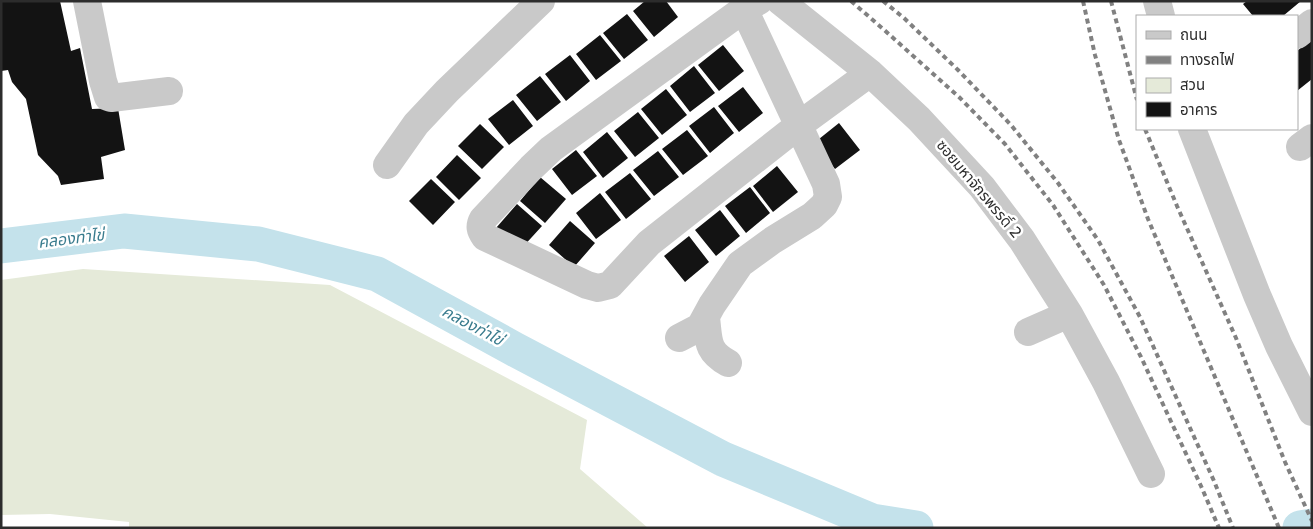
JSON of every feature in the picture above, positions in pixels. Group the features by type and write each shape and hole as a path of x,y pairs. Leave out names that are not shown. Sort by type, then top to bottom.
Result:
{"street":[{"path":"87,1 102,81 108,97 169,91"},
{"path":"387,165 416,124 446,92 541,1"},
{"name":"ซอยมหาจักรพรรดิ์ 2","path":"780,1 870,73 919,119 982,187 1022,240 1069,314 1106,382 1151,474"},
{"path":"1157,1 1161,15"},
{"path":"679,338 700,328 712,304 740,264 772,240 812,216 824,205 828,197 826,184 799,125 751,5 551,149 530,168 480,224 480,230 484,238 587,285 598,288 610,285 649,242 799,125 870,73"},
{"path":"1298,34 1312,23"},
{"path":"1192,130 1279,346 1312,412"},
{"path":"1028,332 1069,314"},
{"path":"706,318 710,347 720,358 728,363"}],"green space":[{"path":"83,269 330,285 587,420 580,469 648,528 129,528 129,522 50,514 1,515 1,280"}],"building":[{"path":"1,1 60,1 71,51 80,48 92,109 118,108 125,150 101,157 104,179 61,185 58,176 38,155 26,99 12,82 8,70 1,71"},
{"path":"645,1 666,1 678,17 654,37 633,11"},
{"path":"1247,1 1301,1 1284,15 1252,15 1243,4"},
{"path":"627,14 648,40 624,59 603,33"},
{"path":"600,35 621,61 596,80 576,54"},
{"path":"1312,39 1312,79 1298,90 1298,50"},
{"path":"723,45 744,71 719,91 698,65"},
{"path":"570,55 590,81 566,101 545,74"},
{"path":"694,66 715,93 690,112 670,86"},
{"path":"540,76 561,102 537,121 516,95"},
{"path":"743,87 763,113 739,132 718,106"},
{"path":"666,89 687,115 662,135 641,109"},
{"path":"513,100 533,126 509,145 488,119"},
{"path":"714,107 734,133 710,153 689,126"},
{"path":"638,112 659,138 635,157 614,131"},
{"path":"839,123 860,150 835,169 814,143"},
{"path":"480,124 504,147 482,169 458,146"},
{"path":"687,130 708,156 683,175 662,149"},
{"path":"607,132 628,158 603,178 583,152"},
{"path":"576,150 597,176 572,195 552,169"},
{"path":"658,151 679,177 654,196 633,170"},
{"path":"457,155 481,178 459,200 436,177"},
{"path":"777,166 798,192 773,212 753,186"},
{"path":"630,173 651,199 626,219 605,192"},
{"path":"540,177 566,199 545,223 520,201"},
{"path":"431,179 455,202 433,225 409,201"},
{"path":"750,187 770,213 746,233 725,206"},
{"path":"600,193 621,220 596,239 576,213"},
{"path":"517,204 542,226 521,249 496,228"},
{"path":"720,210 740,236 716,256 695,230"},
{"path":"570,221 595,243 574,267 549,245"},
{"path":"689,236 709,262 685,282 664,256"}],"waterway":[{"name":"คลองท่าไข่","path":"1,246 124,231 258,244 377,274 514,349 723,459 872,521 916,528"},
{"name":"คลองท่าไข่","path":"1300,528 1312,526"}],"railway":[{"path":"851,1 959,97 1005,144 1053,205 1104,285 1141,357 1219,528"},
{"path":"883,1 904,18 958,70 1011,125 1058,183 1098,240 1140,317 1214,481 1233,528"},
{"path":"1083,1 1095,55 1119,140 1148,219 1279,528"},
{"path":"1111,1 1136,96"},
{"path":"1145,130 1236,338 1285,462 1312,521"}]}
